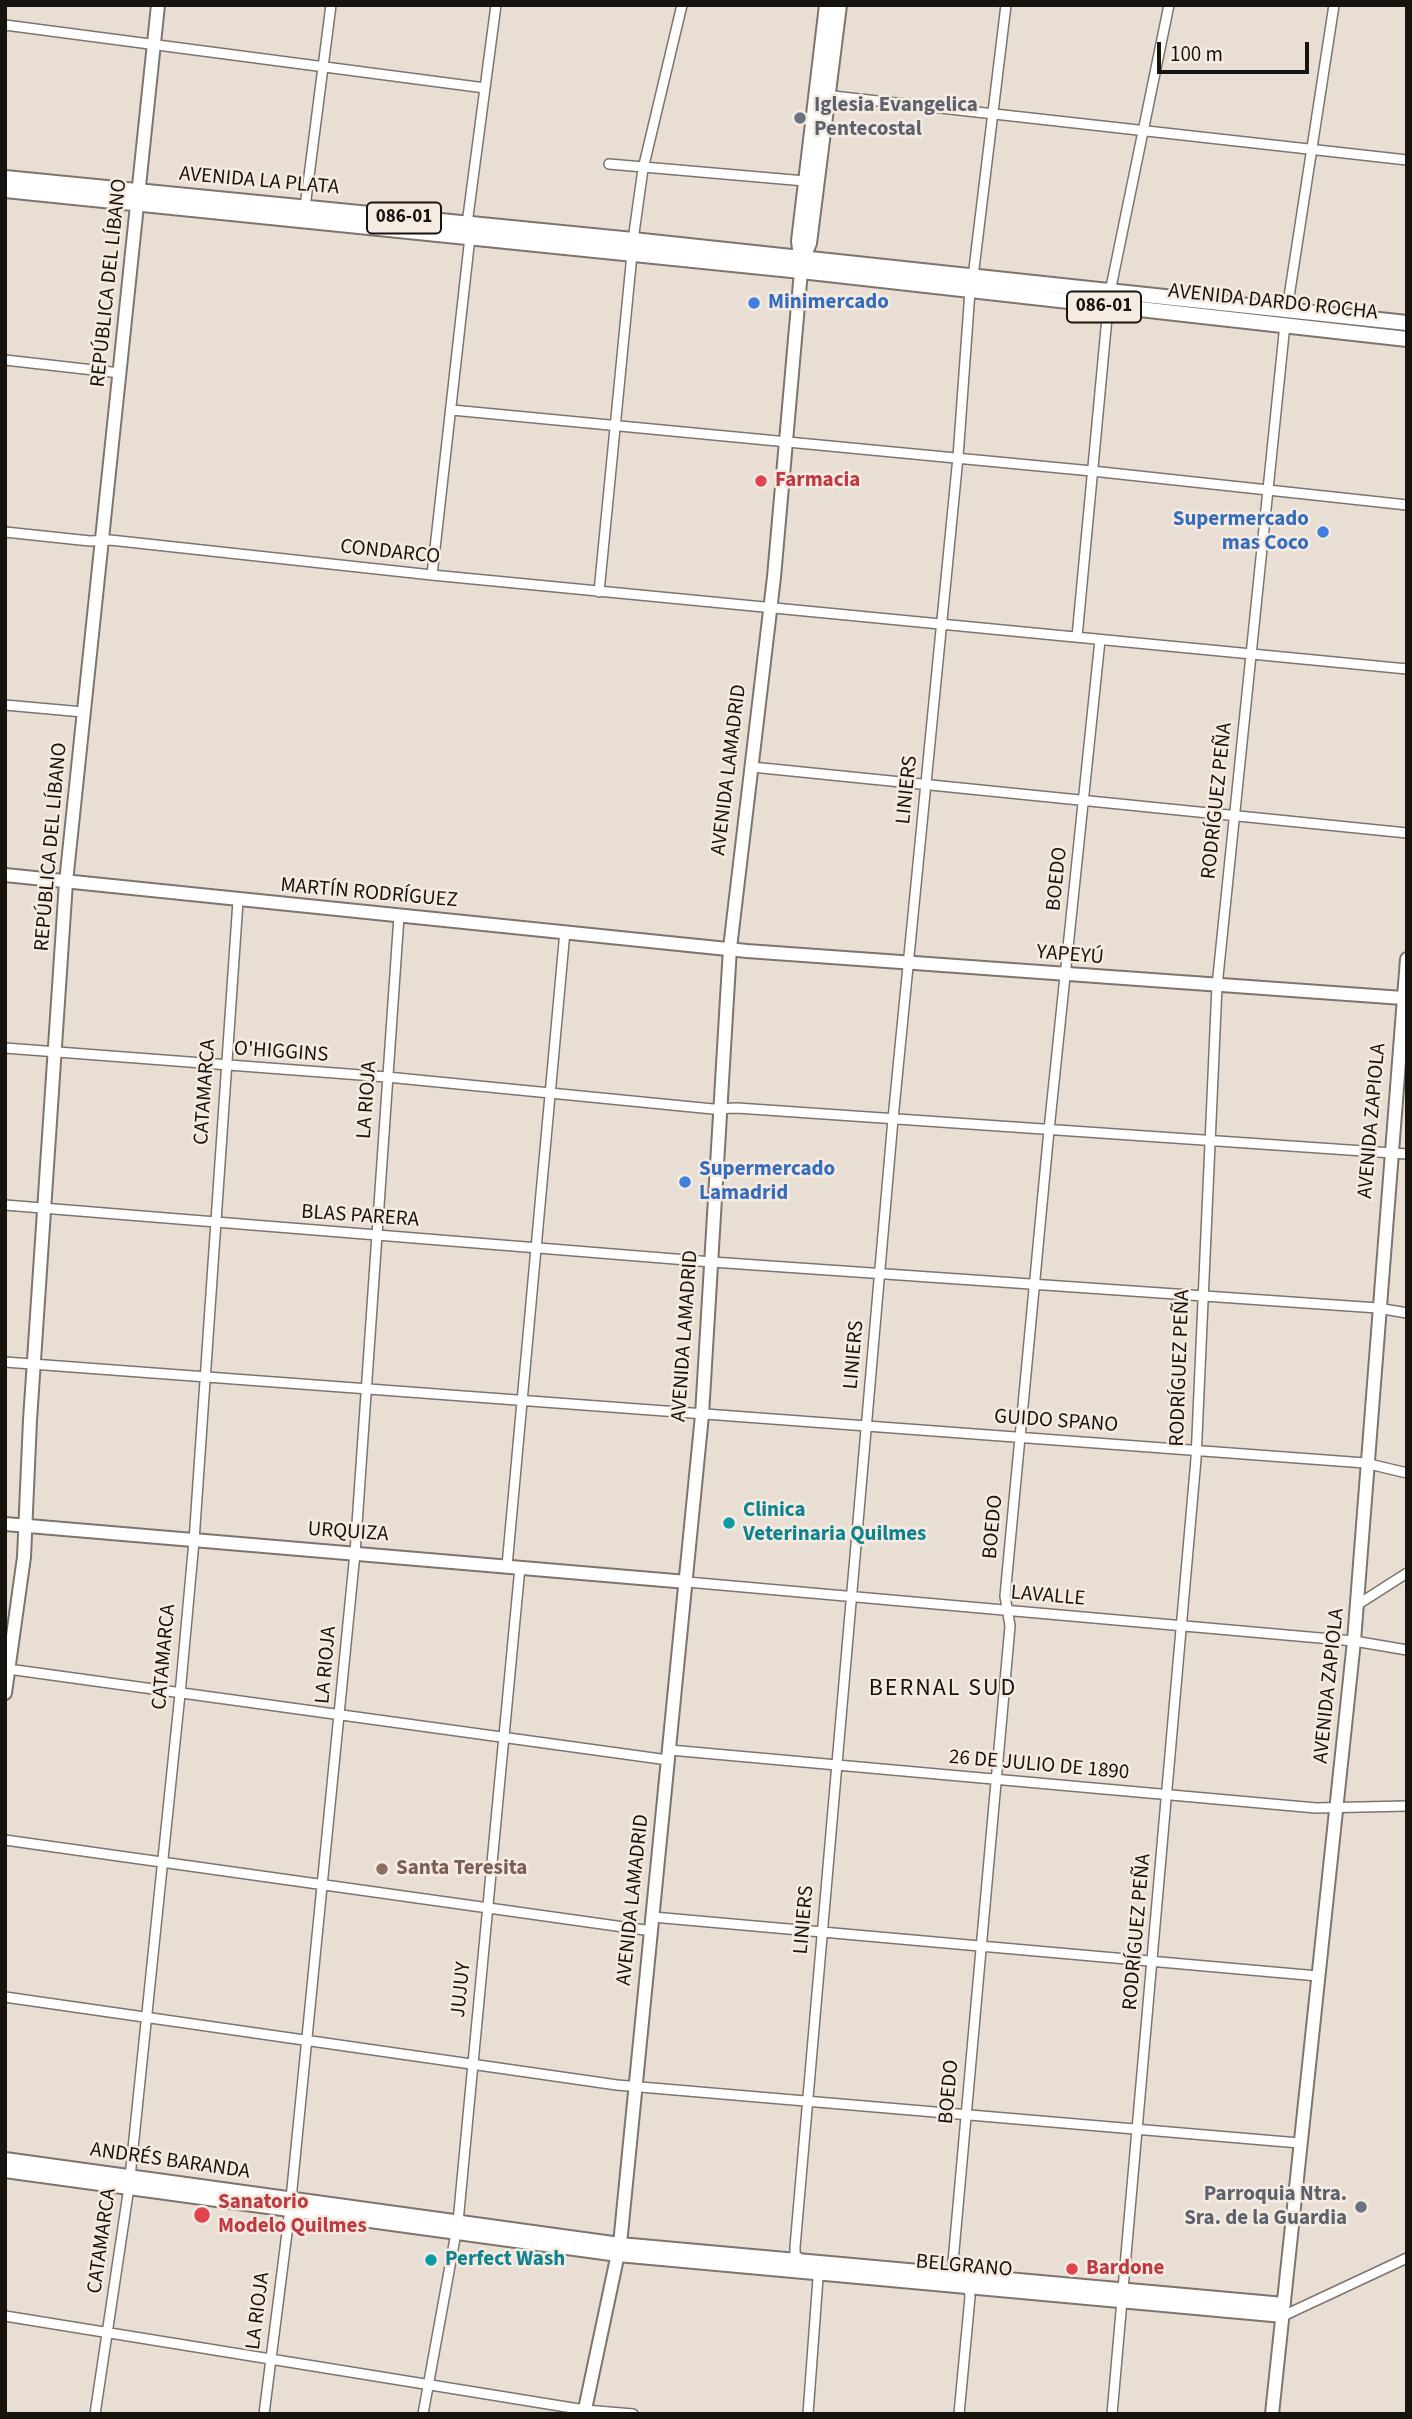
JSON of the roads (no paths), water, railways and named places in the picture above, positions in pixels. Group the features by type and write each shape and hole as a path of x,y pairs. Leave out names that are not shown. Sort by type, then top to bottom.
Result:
{"main road":[{"name":"AVENIDA LAMADRID","path":"802,265 808,243 827,5"},
{"name":"AVENIDA LAMADRID","path":"802,265 799,241 805,181 839,5"},
{"name":"AVENIDA LA PLATA","path":"5,178 138,198 802,265"},
{"name":"AVENIDA LA PLATA","path":"5,190 305,207 468,231"},
{"name":"AVENIDA DARDO ROCHA","path":"802,265 972,284 1110,292 1286,317 1407,339"},
{"name":"AVENIDA DARDO ROCHA","path":"972,284 1108,307 1407,323"}],"street":[{"name":"REPÚBLICA DEL LÍBANO","path":"6,1687 24,1557 23,1526 66,881 158,5"},
{"path":"305,207 331,5"},
{"path":"432,575 452,410 468,231 496,5"},
{"path":"599,592 632,247 643,169 682,5"},
{"name":"LINIERS","path":"800,2260 795,2247 893,1119 958,457 972,284 1006,5"},
{"path":"1110,292 1169,5"},
{"name":"RODRÍGUEZ PEÑA","path":"1112,2414 1196,1450 1207,1142 1217,986 1286,317 1334,5"},
{"path":"5,25 154,47 485,88"},
{"path":"821,95 1407,160"},
{"path":"609,164 805,181"},
{"name":"AVENIDA LAMADRID","path":"584,2412 619,2249 652,1931 702,1415 730,948 771,608 802,265"},
{"path":"1077,637 1108,307"},
{"path":"5,360 120,373"},
{"path":"452,410 958,457 1407,505"},
{"name":"CONDARCO","path":"5,532 1407,669"},
{"name":"BOEDO","path":"969,2287 953,2262 1010,1626 1005,1596 1049,1130 1100,640"},
{"path":"5,705 83,712"},
{"path":"752,767 1407,833"},
{"name":"MARTÍN RODRÍGUEZ","path":"5,875 237,901 730,948"},
{"name":"CATAMARCA","path":"95,2414 129,2181 144,2017 180,1694 194,1541 237,901"},
{"name":"LA RIOJA","path":"264,2414 290,2204 324,1884 355,1553 399,916"},
{"name":"JUJUY","path":"423,2414 457,2227 488,1907 503,1737 520,1401 565,931"},
{"name":"YAPEYÚ","path":"730,948 1066,975 1405,998"},
{"name":"AVENIDA ZAPIOLA","path":"1272,2414 1354,1641 1371,1308 1390,1152 1407,959"},
{"name":"O'HIGGINS","path":"5,1048 387,1077 722,1109 1407,1154"},
{"name":"BLAS PARERA","path":"5,1205 712,1262 881,1272 1371,1308 1407,1313"},
{"name":"GUIDO SPANO","path":"5,1362 1365,1463 1407,1473"},
{"name":"URQUIZA","path":"5,1524 687,1582"},
{"path":"1357,1605 1407,1573"},
{"name":"LAVALLE","path":"687,1582 1354,1641 1407,1650"},
{"name":"26 DE JULIO DE 1890","path":"8,1669 503,1737 669,1755 835,1766 1337,1808 1407,1806"},
{"path":"5,1840 652,1931"},
{"path":"653,1917 1318,1976"},
{"path":"5,1997 472,2065 636,2086 1299,2143"},
{"name":"ANDRÉS BARANDA","path":"5,2159 129,2181 619,2249"},
{"name":"ANDRÉS BARANDA","path":"5,2171 129,2181"},
{"name":"BELGRANO","path":"619,2249 800,2260 961,2274 1283,2310 1304,2305 1407,2258"},
{"name":"BELGRANO","path":"619,2249 815,2273 969,2287 1123,2294"},
{"path":"800,2260 815,2273 818,2283 808,2414"},
{"path":"959,2414 969,2287"},
{"path":"5,2316 584,2412 634,2414"}],"place":[{"name":"Iglesia Evangelica Pentecostal","path":"800,118"},
{"name":"Minimercado","path":"754,303"},
{"name":"Farmacia","path":"761,481"},
{"name":"Supermercado mas Coco","path":"1323,532"},
{"name":"Supermercado Lamadrid","path":"685,1182"},
{"name":"Clinica Veterinaria Quilmes","path":"729,1523"},
{"name":"Santa Teresita","path":"382,1869"},
{"name":"Parroquia Ntra. Sra. de la Guardia","path":"1361,2207"},
{"name":"Sanatorio Modelo Quilmes","path":"202,2215"},
{"name":"Perfect Wash","path":"431,2260"},
{"name":"Bardone","path":"1072,2269"}],"district":[{"name":"BERNAL SUD","path":"943,1690"}]}
